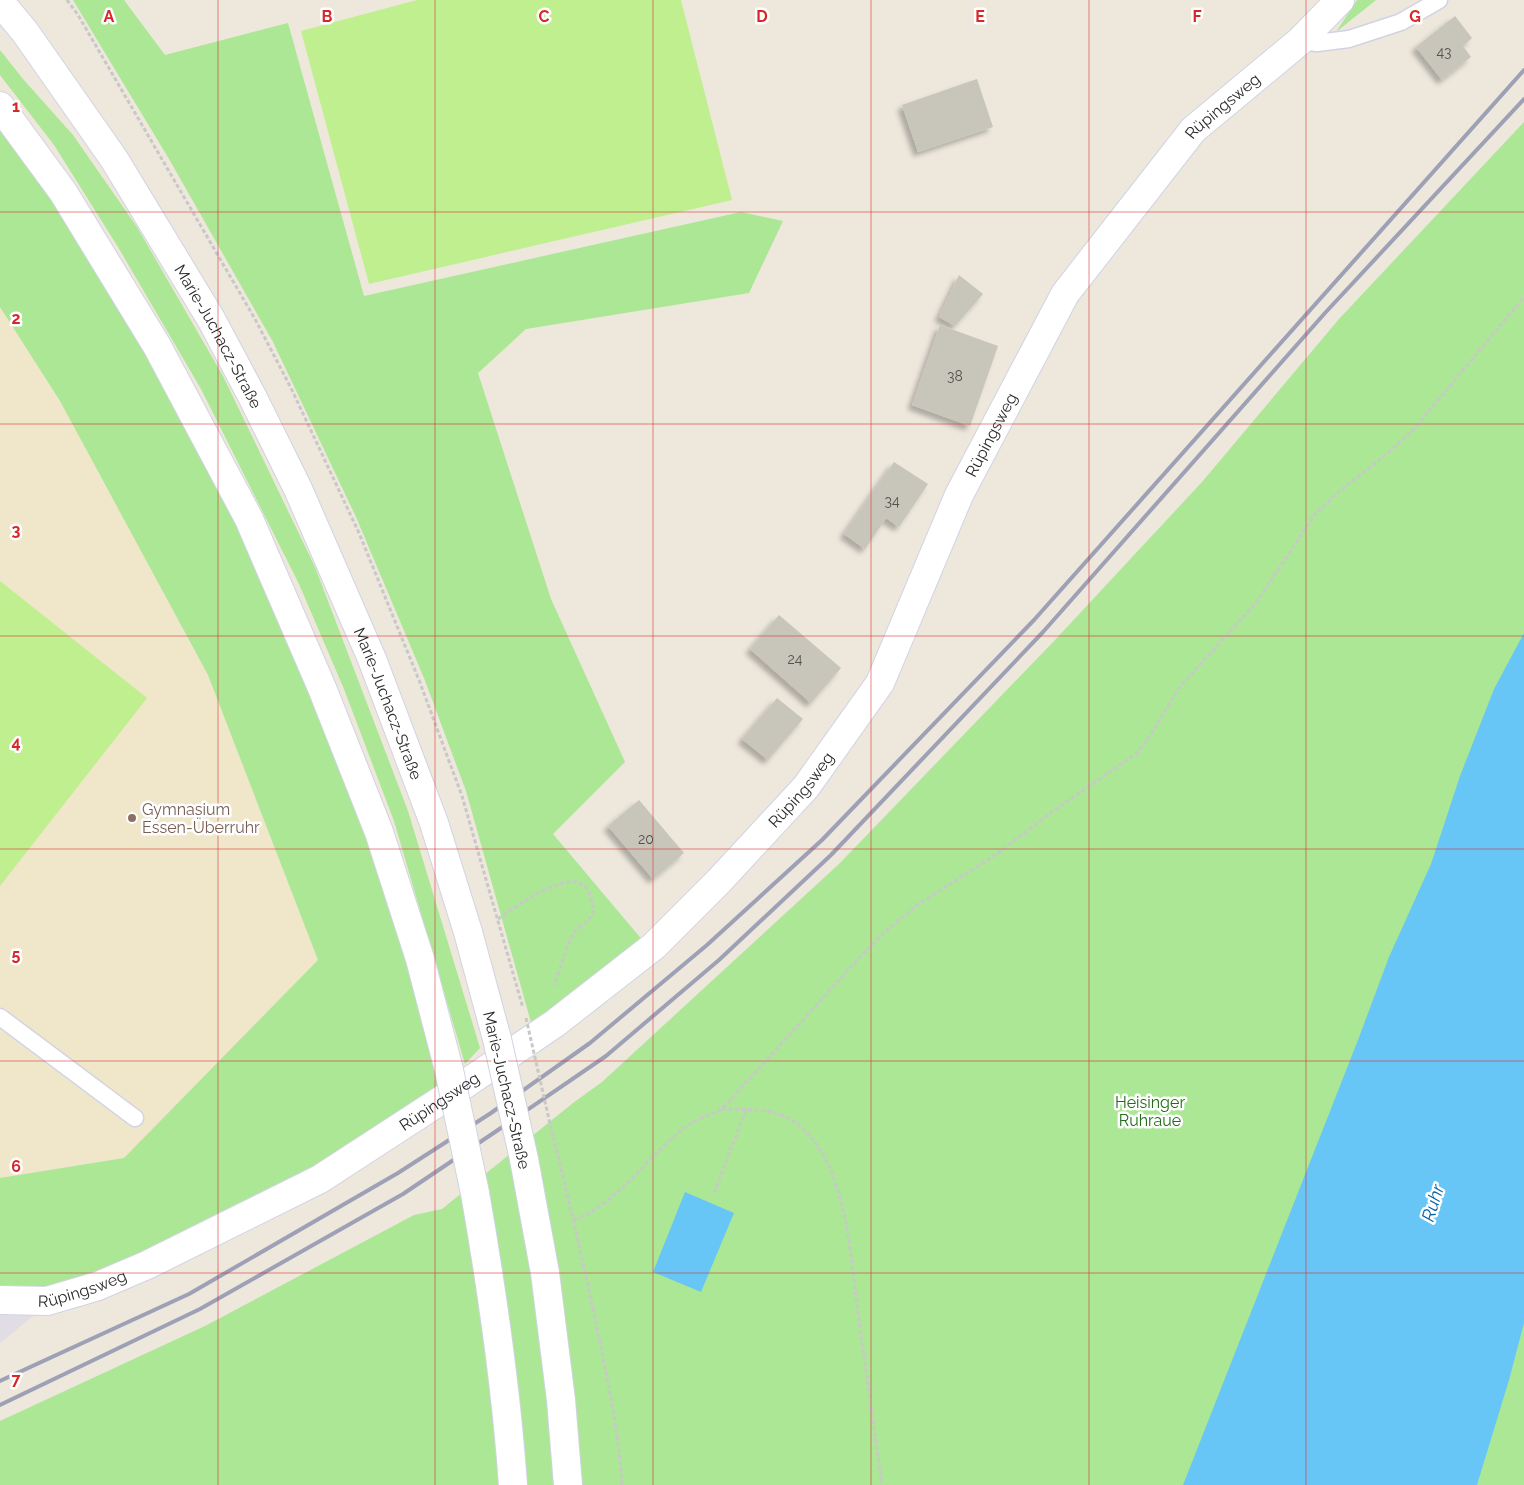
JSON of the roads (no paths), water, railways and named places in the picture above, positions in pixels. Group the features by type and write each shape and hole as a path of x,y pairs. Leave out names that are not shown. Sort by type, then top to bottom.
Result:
{"main road":[{"name":"Rüpingsweg","path":"0,1300 47,1301 98,1286 147,1265 320,1179 554,1024 654,946 719,881 806,787 880,683 959,495 1065,294 1193,130 1300,41 1340,0"},
{"name":"Marie-Juchacz-Straße","path":"0,2 25,32 114,159 210,319 252,396 298,489 372,659 434,823 468,932 496,1039 524,1159 545,1272 561,1400 568,1485"},
{"path":"0,106 63,192 152,338 249,519 322,688 379,832 420,959 450,1070 494,1299 509,1426 513,1485"}],"lane":[{"path":"1300,41 1317,43 1349,38 1401,22 1439,0"},
{"path":"0,1017 135,1118"}],"water":[{"name":"Ruhr","path":"1524,633 1524,1323 1477,1485 1183,1485 1389,957 1431,864 1460,776 1494,689"},
{"path":"685,1192 734,1213 701,1292 653,1272"}],"railway":[{"path":"0,1381 189,1294 398,1173 491,1113 590,1043 707,945 822,840 1034,620 1524,70"},
{"path":"0,1405 200,1309 403,1194 606,1056 719,960 831,855 1043,632 1325,313 1524,99"}],"place":[{"name":"Gymnasium Essen-Überruhr","path":"132,818"}],"park label":[{"name":"Heisinger Ruhraue","path":"1150,1111"}]}
